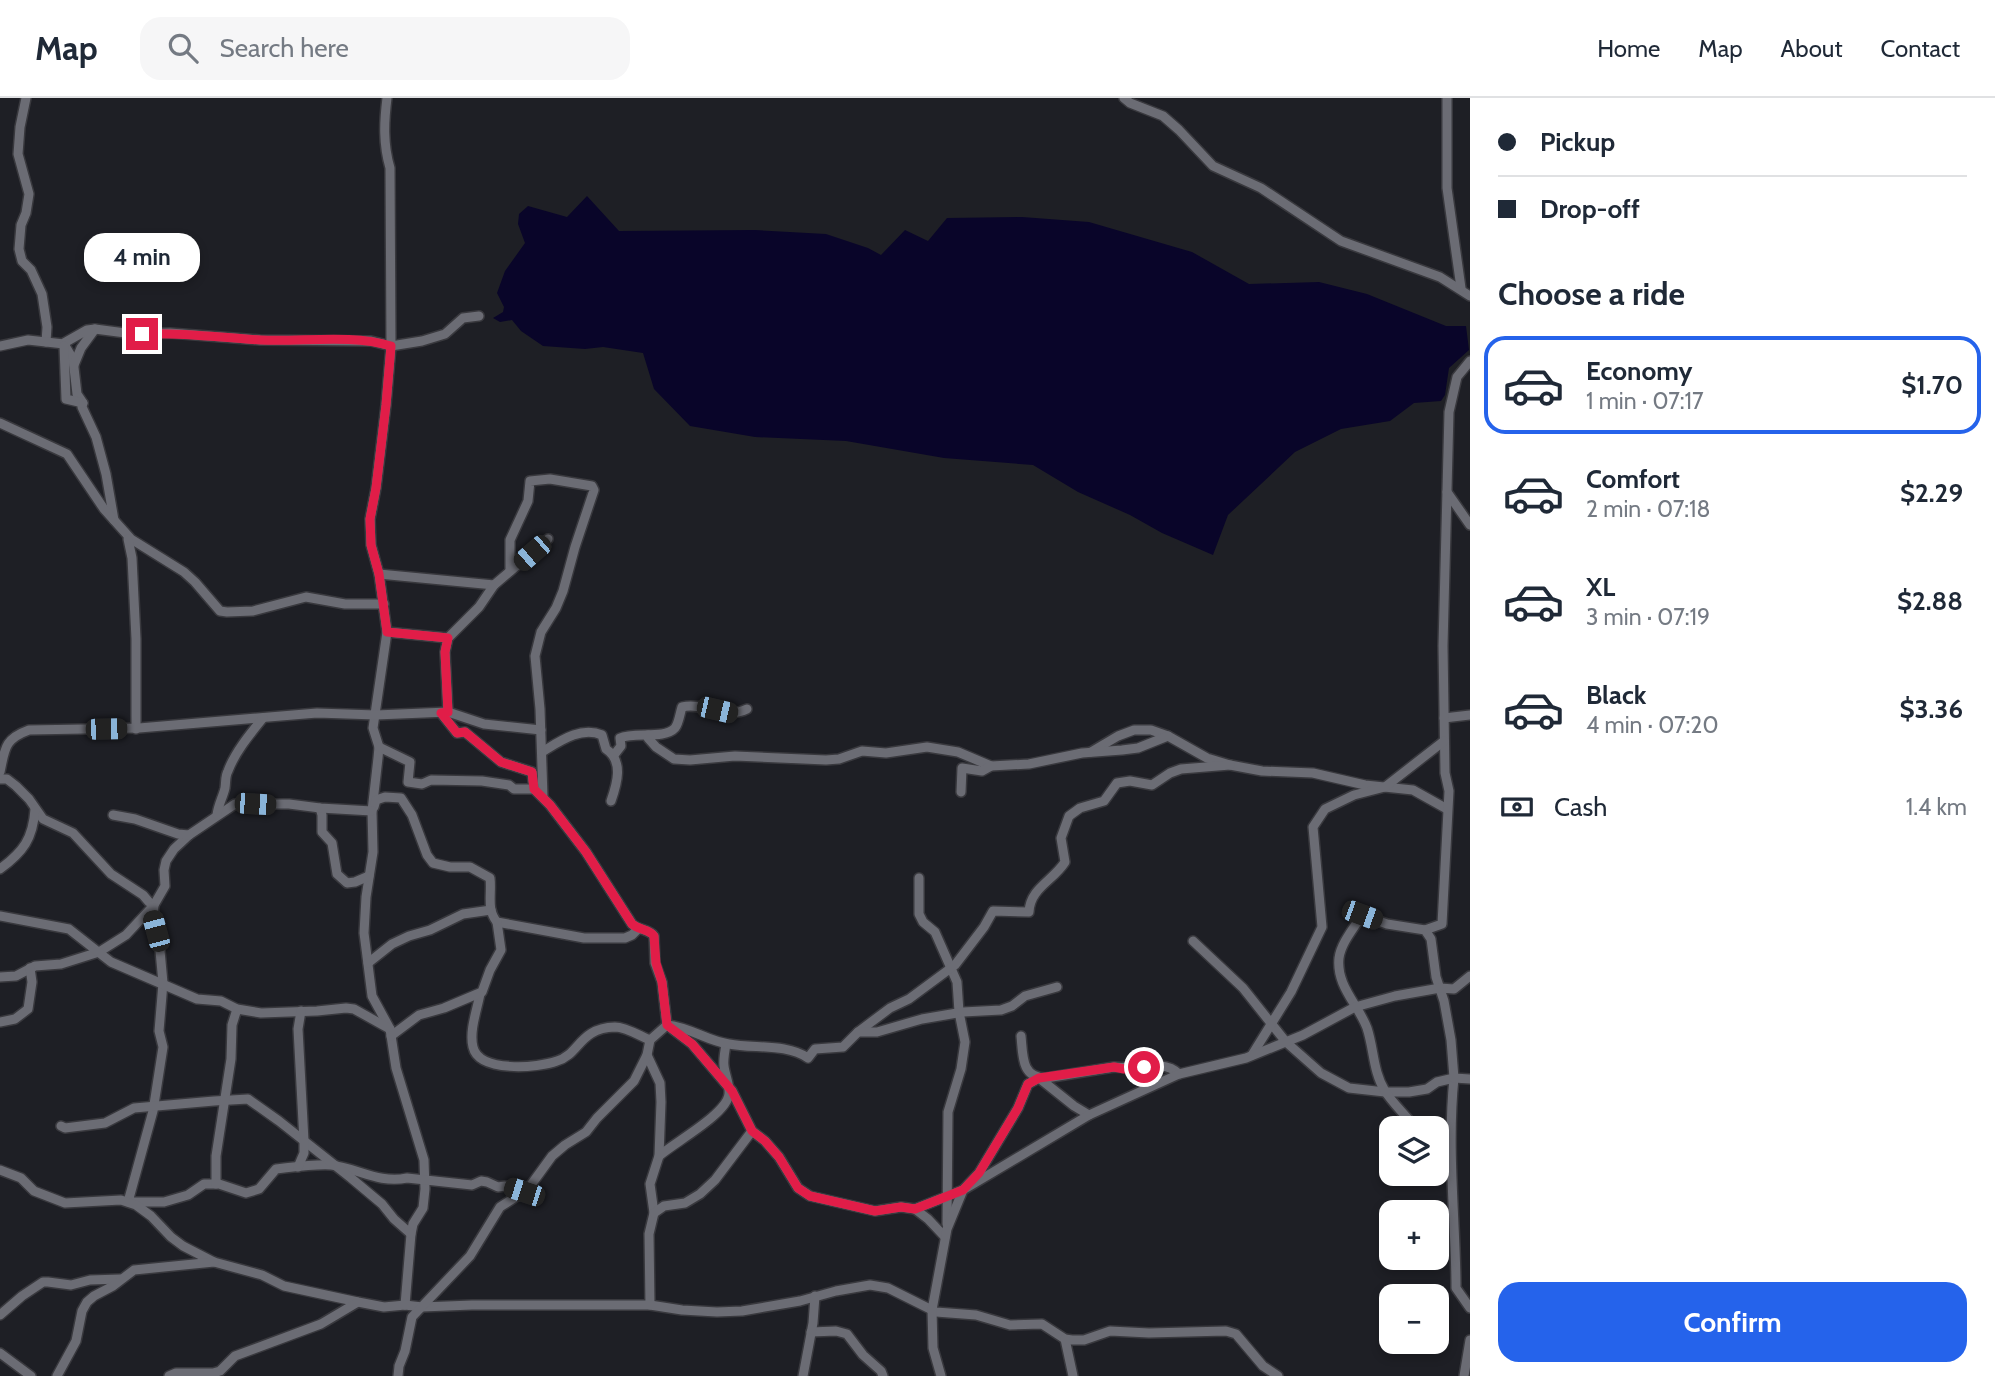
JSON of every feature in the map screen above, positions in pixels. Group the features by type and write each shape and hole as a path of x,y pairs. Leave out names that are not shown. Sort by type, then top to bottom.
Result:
{"street":[{"path":"26,98 18,154 29,194 21,225 19,249 22,261 31,270 42,294 47,327 46,342"},
{"path":"387,98 384,138 390,167 391,346 376,488 370,519 371,545 379,574 387,632 373,728 379,747 372,811 373,852 364,933 372,996 390,1033 396,1068 424,1160 423,1208 413,1224 411,1234 405,1306"},
{"path":"1124,98 1163,116 1213,166 1261,188 1341,241 1422,269 1461,288 1470,296"},
{"path":"1447,98 1447,188 1461,288"},
{"path":"83,403 66,399 64,342 87,330 138,334 170,332 260,340 371,341 391,346 444,334 463,318 479,316"},
{"path":"74,365 81,348 95,329"},
{"path":"0,346 28,340 64,344 71,354 77,394 96,438 106,474 114,522"},
{"path":"1405,1116 1385,1092 1376,1074 1366,1026 1340,980 1339,958 1343,946 1362,915 1387,924 1425,930 1442,925 1449,790 1445,773 1443,646 1449,412 1457,377 1470,361"},
{"path":"0,422 67,454 114,522 131,539 189,577 220,611 253,611 306,597 345,604 384,604"},
{"path":"510,571 510,540 528,501 530,481 550,479 592,486 594,490 563,591 541,632 535,656 543,797"},
{"path":"1447,492 1470,524"},
{"path":"128,539 132,558 136,639 136,729"},
{"path":"534,789 532,772 501,762 465,732 457,733 444,713 445,652 448,638 479,607 494,585 548,539"},
{"path":"379,574 494,585"},
{"path":"387,632 448,638"},
{"path":"611,801 617,779 614,755 621,746 621,737 671,731 677,726 682,707 696,705 731,713 740,713 747,709"},
{"path":"0,772 8,743 13,737 29,730 136,729 317,713 444,713 484,724 541,730"},
{"path":"1444,718 1470,715"},
{"path":"217,815 229,767 263,718"},
{"path":"1091,752 1133,730 1151,730 1168,736 1207,758 1230,765 1262,771 1313,773 1365,785 1413,790 1447,809"},
{"path":"542,752 577,734 592,732 602,735 606,749 614,755"},
{"path":"648,735 656,747 674,759 736,756 826,760 839,759 862,751 886,753 926,747 957,752 991,766 1029,764 1091,752 1138,748 1168,736"},
{"path":"1252,1055 1291,992 1322,928 1313,827 1325,808 1354,795 1385,787 1444,741"},
{"path":"379,747 411,762 408,782 422,784 431,780 482,781 509,785 514,789 534,789 586,852 632,924 654,936 667,1025 692,1044 729,1088 752,1131 779,1157 798,1188 810,1196 875,1211 901,1207 915,1209 946,1233"},
{"path":"398,1376 411,1321 470,1256 500,1207 536,1181 552,1156 586,1132 634,1081 647,1055 650,1040 667,1025 682,1026 726,1044 798,1051 808,1058 815,1049 844,1047 858,1032 890,1008 909,999 951,967 984,927 993,911 1029,912 1036,891 1058,872 1065,862 1061,838 1066,821 1073,812 1104,801 1117,783 1130,781 1152,785 1181,769 1230,765"},
{"path":"961,792 962,768 982,771 991,766"},
{"path":"0,779 7,779 16,786 43,819 73,833 105,868 154,905"},
{"path":"372,811 376,800 385,797 401,798 412,815 427,855 433,863 450,867 470,867 490,878 491,910 497,922 501,950 480,994 472,1035 473,1046 481,1059 514,1067 557,1061 572,1051 585,1036 614,1027 650,1040"},
{"path":"0,977 16,976 34,966 61,964 99,952 126,935 154,905 165,886 164,865 174,849 229,807 240,804 289,804 372,811"},
{"path":"320,808 322,832 332,843 337,874 347,883 369,876"},
{"path":"0,869 14,859 26,843 34,827 35,809"},
{"path":"113,815 189,835"},
{"path":"919,878 919,914 934,932 957,982 965,1042 961,1069 948,1112 946,1233 932,1310 933,1348 941,1376"},
{"path":"128,1202 153,1106 163,1047 159,1031 163,983 159,940 153,917 154,905"},
{"path":"368,963 392,944 409,936 430,930 463,914 491,910"},
{"path":"0,916 69,929 111,962 197,999 221,1001 237,1009 261,1013 354,1009 390,1033"},
{"path":"497,922 584,938 625,938 638,929"},
{"path":"1425,930 1431,939 1436,976 1451,1040 1454,1078 1450,1116 1451,1178 1456,1288 1470,1308"},
{"path":"1192,941 1243,988 1286,1042 1321,1073 1349,1088 1409,1092 1427,1089 1437,1082 1454,1078 1470,1079"},
{"path":"0,1022 15,1019 28,1009 32,982 30,968"},
{"path":"915,1209 963,1190 1089,1115 1179,1074 1252,1055 1303,1035 1355,1007 1395,996 1440,988 1454,989 1470,976"},
{"path":"858,1032 877,1032 959,1012 1001,1010 1025,996 1057,986"},
{"path":"390,1033 419,1015 480,994"},
{"path":"216,1184 216,1156 231,1059 232,1025 237,1009"},
{"path":"298,1167 304,1153 298,1029 300,1011"},
{"path":"1021,1036 1027,1071 1089,1115"},
{"path":"659,1156 707,1123 728,1100 729,1088 723,1058 726,1044"},
{"path":"647,1055 660,1083 661,1102 659,1156 650,1184 654,1213 649,1234 650,1305"},
{"path":"946,1233 963,1190 979,1173 1018,1108 1028,1084 1039,1078 1114,1067 1124,1069 1163,1065 1179,1074"},
{"path":"61,1126 65,1128 105,1123 134,1108 248,1100 382,1204 411,1234"},
{"path":"654,1213 664,1206 685,1203 700,1194 715,1180 752,1131"},
{"path":"128,1202 164,1202 188,1195 204,1184 216,1184 246,1193 259,1189 276,1169 334,1166 367,1176 472,1185 487,1182 524,1192"},
{"path":"0,1170 21,1178 34,1191 65,1203 121,1200 136,1205 183,1246 214,1262 262,1275 284,1286 384,1307 650,1305 682,1310 743,1311 779,1306 870,1285 888,1288 932,1310 976,1315 1010,1325 1042,1324 1066,1339 1084,1340 1115,1331 1226,1331 1236,1334 1263,1366 1278,1376"},
{"path":"57,1376 76,1341 82,1311 87,1302 134,1270 214,1262"},
{"path":"0,1315 22,1296 43,1283 68,1286 93,1279 120,1279"},
{"path":"803,1376 815,1296"},
{"path":"169,1376 176,1373 220,1371 235,1356 321,1324 358,1302"},
{"path":"811,1332 836,1331 847,1334 883,1376"},
{"path":"1066,1339 1073,1376"},
{"path":"1464,1376 1470,1340"},
{"path":"0,1353 31,1376"}],"shaded area":[{"path":"587,196 619,231 755,230 826,234 881,255 905,230 928,241 947,218 1022,217 1089,222 1192,252 1249,284 1319,282 1367,294 1446,326 1466,326 1469,350 1449,368 1445,395 1441,401 1414,403 1390,421 1341,429 1295,452 1228,515 1213,555 1078,492 1033,465 944,458 846,441 755,437 690,426 654,389 643,353 603,347 585,349 543,346 521,331 512,320 500,322 493,318 503,312 504,307 497,293 505,271 525,243 518,224 519,214 528,206 567,217"}],"route":[{"path":"142,334 170,332 260,340 371,341 391,346 376,488 370,519 371,545 379,574 387,632 448,638 445,652 448,712 441,713 457,733 465,732 501,762 532,772 534,789 550,805 594,863 632,924 654,936 667,1025 692,1044 732,1091 752,1131 779,1157 798,1188 810,1196 875,1211 901,1207 915,1209 963,1190 979,1173 1018,1108 1028,1084 1039,1078 1114,1067 1144,1067"}]}
